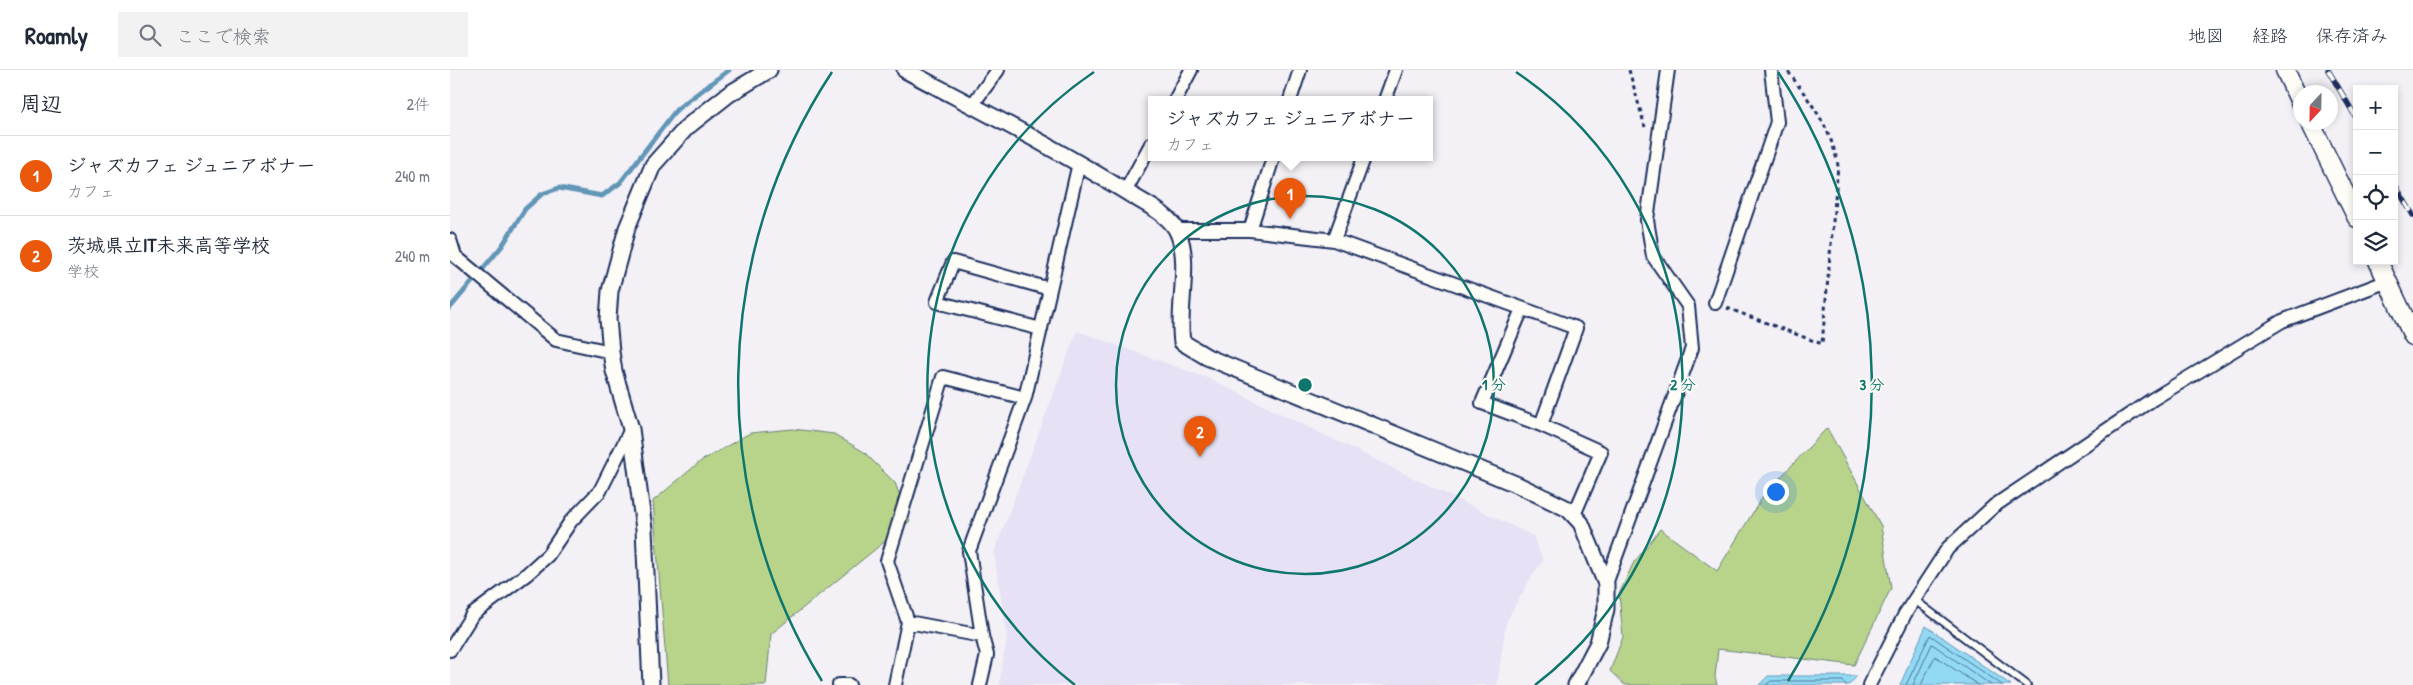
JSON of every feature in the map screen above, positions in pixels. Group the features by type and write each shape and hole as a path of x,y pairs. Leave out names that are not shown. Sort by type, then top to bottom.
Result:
{"main road":[{"path":"2285,70 2293,87"},
{"path":"2314,130 2353,210"},
{"path":"2380,265 2413,336"}],"street":[{"path":"650,685 644,530 631,428 614,371 611,352 608,319 610,290 627,228 653,165 687,127 729,94 769,70"},
{"path":"905,70 1079,162 1162,215 1177,230 1184,246 1180,326 1182,342 1207,357 1518,485 1568,509 1581,523 1606,584"},
{"path":"972,105 998,70"},
{"path":"1177,96 1191,70"},
{"path":"1291,96 1300,70"},
{"path":"1386,96 1396,70"},
{"path":"1576,685 1598,643 1606,609 1606,584 1692,348 1688,306 1653,256 1648,220 1668,70"},
{"path":"1715,303 1777,122 1771,70"},
{"path":"1125,192 1148,150"},
{"path":"1250,230 1271,161"},
{"path":"1334,240 1363,161"},
{"path":"980,685 987,655 982,636 969,551 1025,398 1079,162"},
{"path":"1177,230 1250,230 1334,240 1576,328 1541,425"},
{"path":"450,240 456,256 556,340 611,352"},
{"path":"1041,329 937,302 953,262 1050,289"},
{"path":"1869,685 1905,614 1916,601 1948,548 1994,506 2153,399 2282,320 2388,281"},
{"path":"1522,309 1482,403 1541,425 1601,452 1574,515"},
{"path":"895,685 908,622 887,561 943,377 1025,398"},
{"path":"450,650 472,615 528,574 548,555 571,521 600,491 631,428"},
{"path":"908,622 982,636"},
{"path":"839,685 849,685"}],"lane":[{"path":"1916,601 2028,685"}],"path":[{"path":"1629,70 1645,128"},
{"path":"1715,303 1822,344 1838,166 1835,148 1828,128 1787,70"}],"shaded area":[{"path":"1077,331 1207,378 1533,536 1543,561 1533,574 1506,622 1497,685 999,685 1007,637 994,553"}],"green space":[{"path":"1827,428 1881,526 1891,588 1854,665 1718,649 1715,677 1717,685 1625,685 1610,671 1623,637 1619,594 1633,564 1660,529 1717,571 1763,496"},
{"path":"793,429 834,434 864,452 895,483 910,521 771,634 766,685 668,685 653,501 701,461 750,433"}],"water":[{"path":"1926,626 2011,685 1900,685"},
{"path":"1768,676 1857,676 1849,685 1759,685"}],"waterway":[{"path":"450,308 502,246 525,209 542,194 559,188 602,196 620,183 677,109 729,70"}],"railway":[{"path":"2328,70 2353,112"},
{"path":"2398,190 2413,215"}],"place":[{"name":"ジャズカフェ ジュニアボナー","path":"1290,219"},
{"name":"茨城県立IT未来高等学校","path":"1200,457"}]}
